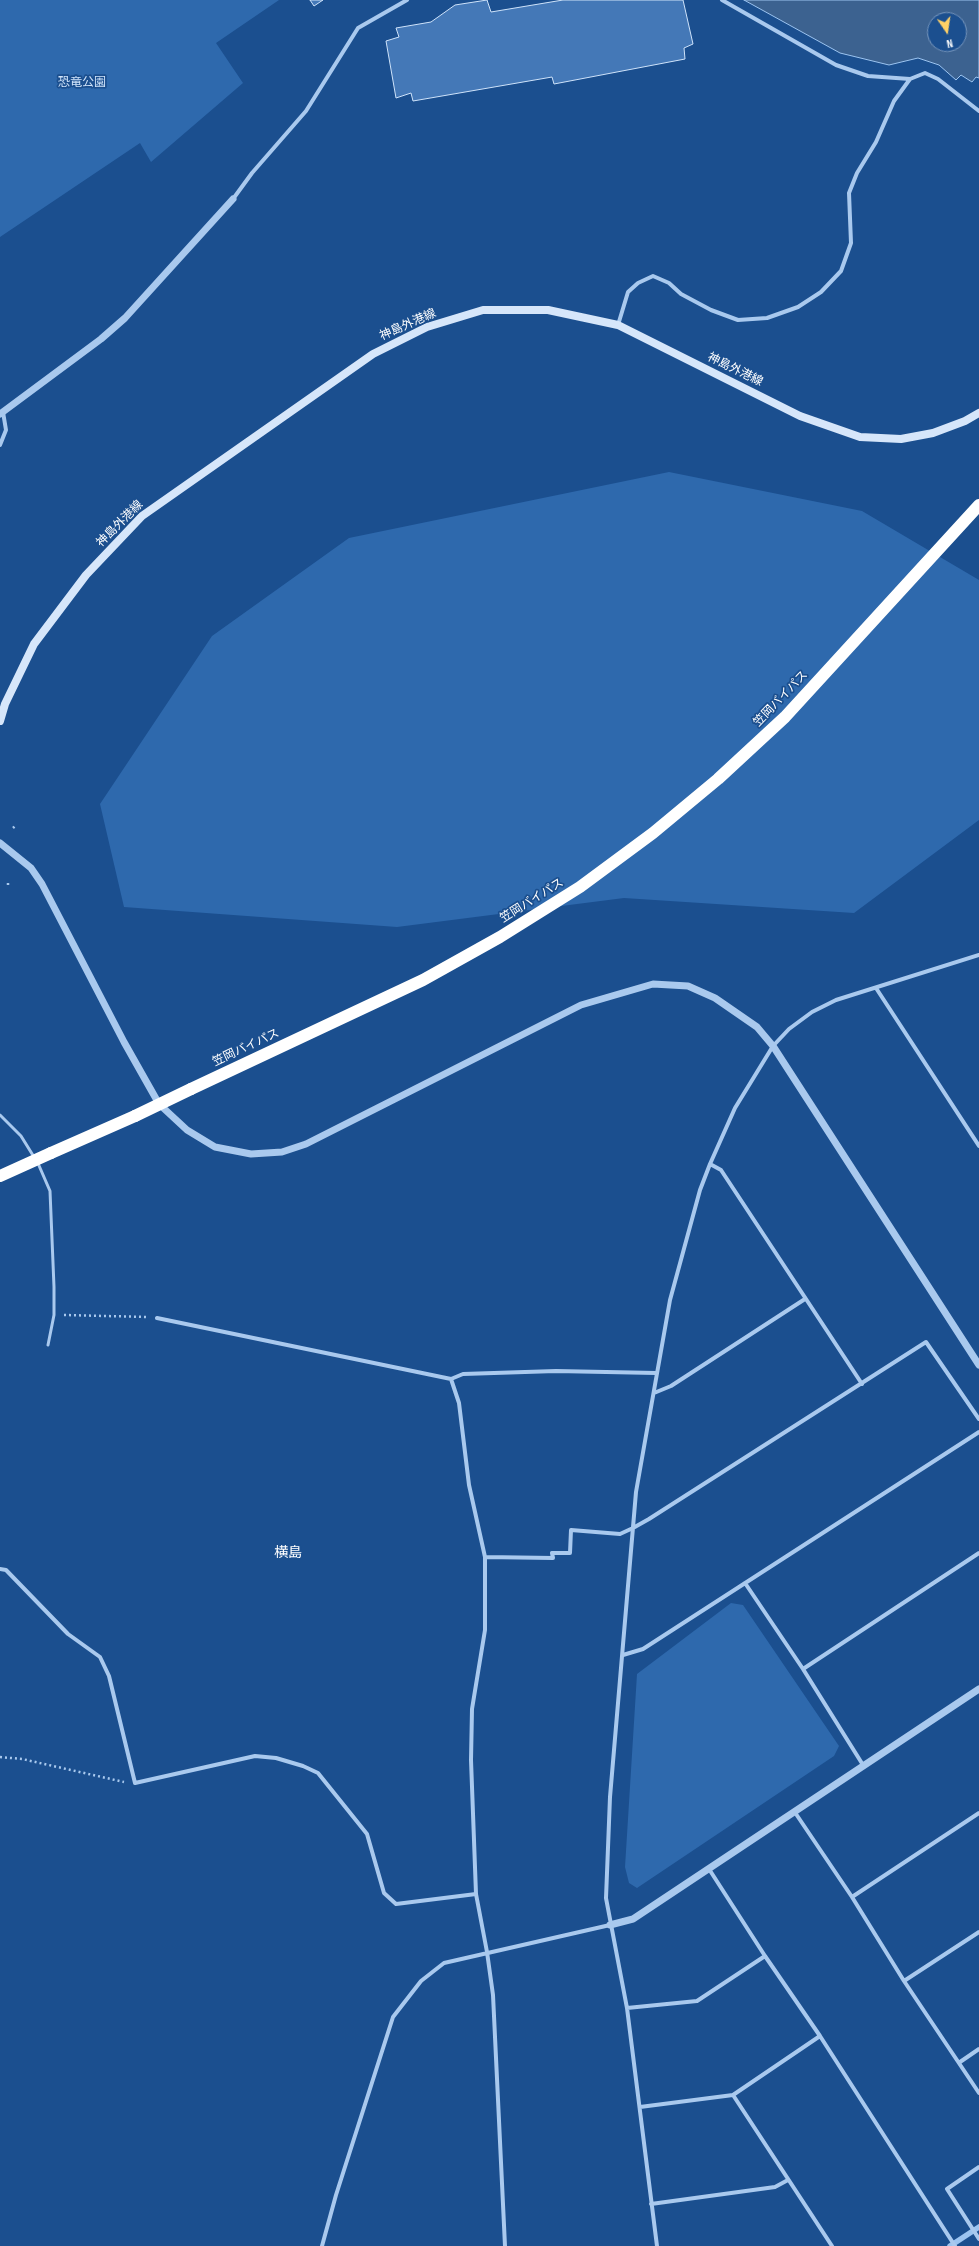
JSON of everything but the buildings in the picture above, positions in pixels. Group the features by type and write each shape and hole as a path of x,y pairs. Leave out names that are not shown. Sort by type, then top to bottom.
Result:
{"highway":[{"name":"笠岡バイパス","path":"0,1176 135,1116 423,980 500,938 580,887 653,833 718,779 785,717 979,506"}],"main road":[{"name":"神島外港線","path":"0,721 5,704 34,644 86,575 142,516 373,354 427,327 483,310 548,310 618,325 800,416 860,437 901,439 933,433 965,421 979,413"}],"street":[{"path":"0,445 6,430 2,413 101,339 125,318 233,199 252,173 306,111 358,28 407,0"},
{"path":"722,0 836,65 868,76 910,79 926,73 944,83 979,111"},
{"path":"618,325 628,292 638,282 653,276 669,283 681,294 711,310 738,320 767,318 798,307 821,292 841,271 851,243 849,193 857,173 876,142 894,101 910,79"},
{"path":"0,843 31,868 42,884 124,1042 159,1104 187,1130 215,1147 251,1154 282,1152 306,1144 581,1005 653,984 688,986 715,998 757,1027 773,1046 979,1365"},
{"path":"657,2246 627,2008 617,1947 610,1925 606,1898 610,1797 636,1492 670,1300 700,1190 710,1164 735,1108 773,1046 789,1029 812,1012 836,1000 979,955"},
{"path":"876,988 979,1146"},
{"path":"710,1164 721,1170 862,1384"},
{"path":"654,1393 671,1386 805,1299"},
{"path":"158,1318 451,1379 463,1374 556,1371 656,1373"},
{"path":"484,1557 553,1558 552,1553 570,1553 571,1530 620,1534 633,1528 926,1342 979,1419"},
{"path":"451,1379 459,1403 469,1485 484,1557 485,1630 472,1709 471,1760 476,1894 487,1952 493,1995 506,2246"},
{"path":"623,1655 643,1649 979,1432"},
{"path":"803,1669 979,1553"},
{"path":"0,1570 6,1570 68,1634 100,1657 109,1676 135,1783 255,1756 276,1758 303,1766 318,1773 367,1834 384,1893 396,1904 476,1894"},
{"path":"744,1583 803,1669 863,1765"},
{"path":"322,2246 336,2195 394,2017 421,1981 444,1963 633,1919 979,1689"},
{"path":"794,1811 852,1897 904,1981 979,2092"},
{"path":"852,1897 979,1813"},
{"path":"708,1868 764,1956 820,2036 955,2246"},
{"path":"904,1981 979,1932"},
{"path":"627,2008 697,2001 764,1956"},
{"path":"640,2107 733,2095 820,2036"},
{"path":"960,2062 979,2049"},
{"path":"733,2095 832,2246"},
{"path":"979,2167 947,2190 979,2240"},
{"path":"651,2204 775,2187 788,2180"}],"lane":[{"path":"0,1115 21,1136 42,1170 50,1191 54,1315 48,1345"}],"path":[{"path":"13,828 16,825"},
{"path":"8,883 8,888"},
{"path":"54,1315 158,1318"},
{"path":"0,1757 22,1759 135,1783"}],"green space":[{"name":"恐竜公園","path":"0,0 279,0 216,43 243,83 151,162 140,143 0,237"},
{"path":"669,472 862,511 979,580 979,820 854,913 624,898 397,927 124,907 100,804 212,636 349,538"},
{"path":"731,1603 743,1605 839,1746 834,1756 637,1888 629,1883 625,1867 637,1674"}],"shaded area":[{"path":"744,0 979,0 979,78 976,77 972,82 961,75 956,80 939,65 918,58 889,65 840,53"}],"waterway":[{"path":"950,2246 979,2227"}],"district":[{"name":"横島","path":"288,1553"}]}
